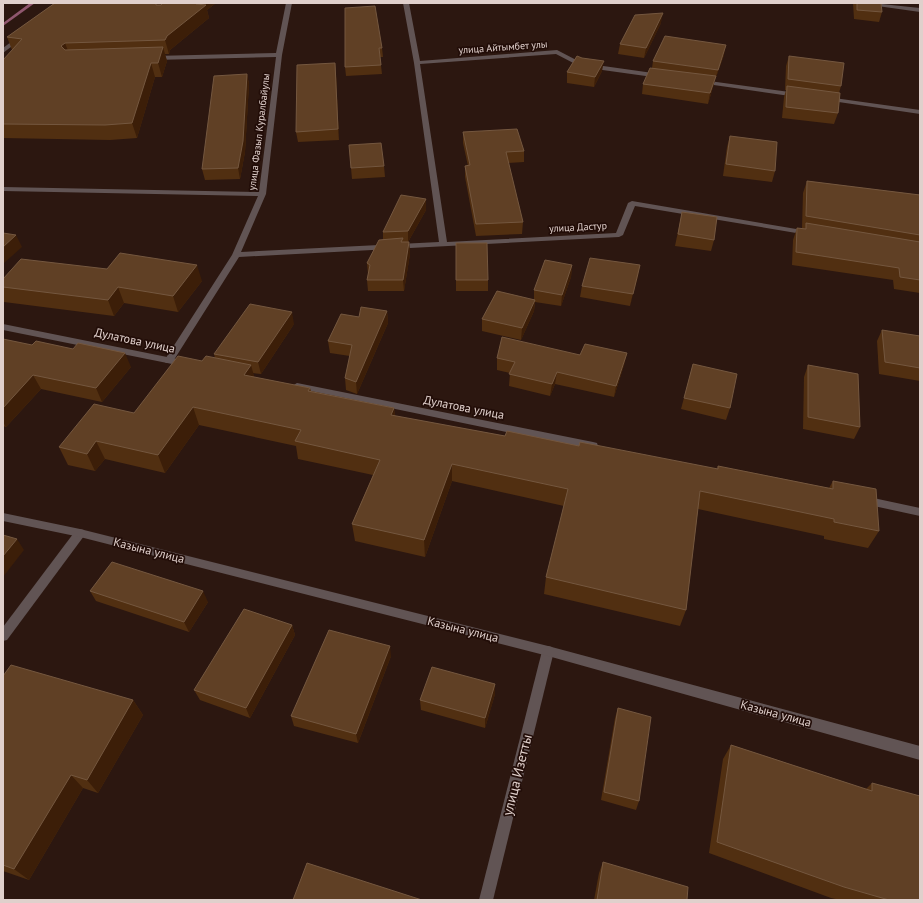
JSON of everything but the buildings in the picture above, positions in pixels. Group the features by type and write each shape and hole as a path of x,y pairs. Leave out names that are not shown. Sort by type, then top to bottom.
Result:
{"street":[{"name":"улица Фазыл Куралбайулы","path":"169,361 236,255 262,194 288,3"},
{"path":"406,3 417,62 443,244"},
{"path":"859,3 920,10"},
{"path":"3,51 28,32"},
{"name":"улица Айтымбет улы","path":"417,62 557,52 582,65 668,77"},
{"path":"148,58 280,55"},
{"path":"692,80 802,96"},
{"path":"818,98 920,112"},
{"path":"3,189 262,194"},
{"name":"улица Дастур","path":"236,255 619,235 632,203 819,235"},
{"name":"Дулатова улица","path":"3,327 193,365"},
{"name":"Дулатова улица","path":"287,384 599,447"},
{"path":"857,499 920,512"},
{"name":"Казына улица","path":"3,517 80,533 548,651 920,753"},
{"path":"3,636 80,533"},
{"name":"улица Изетты","path":"486,900 548,651"}],"waterway":[{"path":"3,25 33,3"}]}
